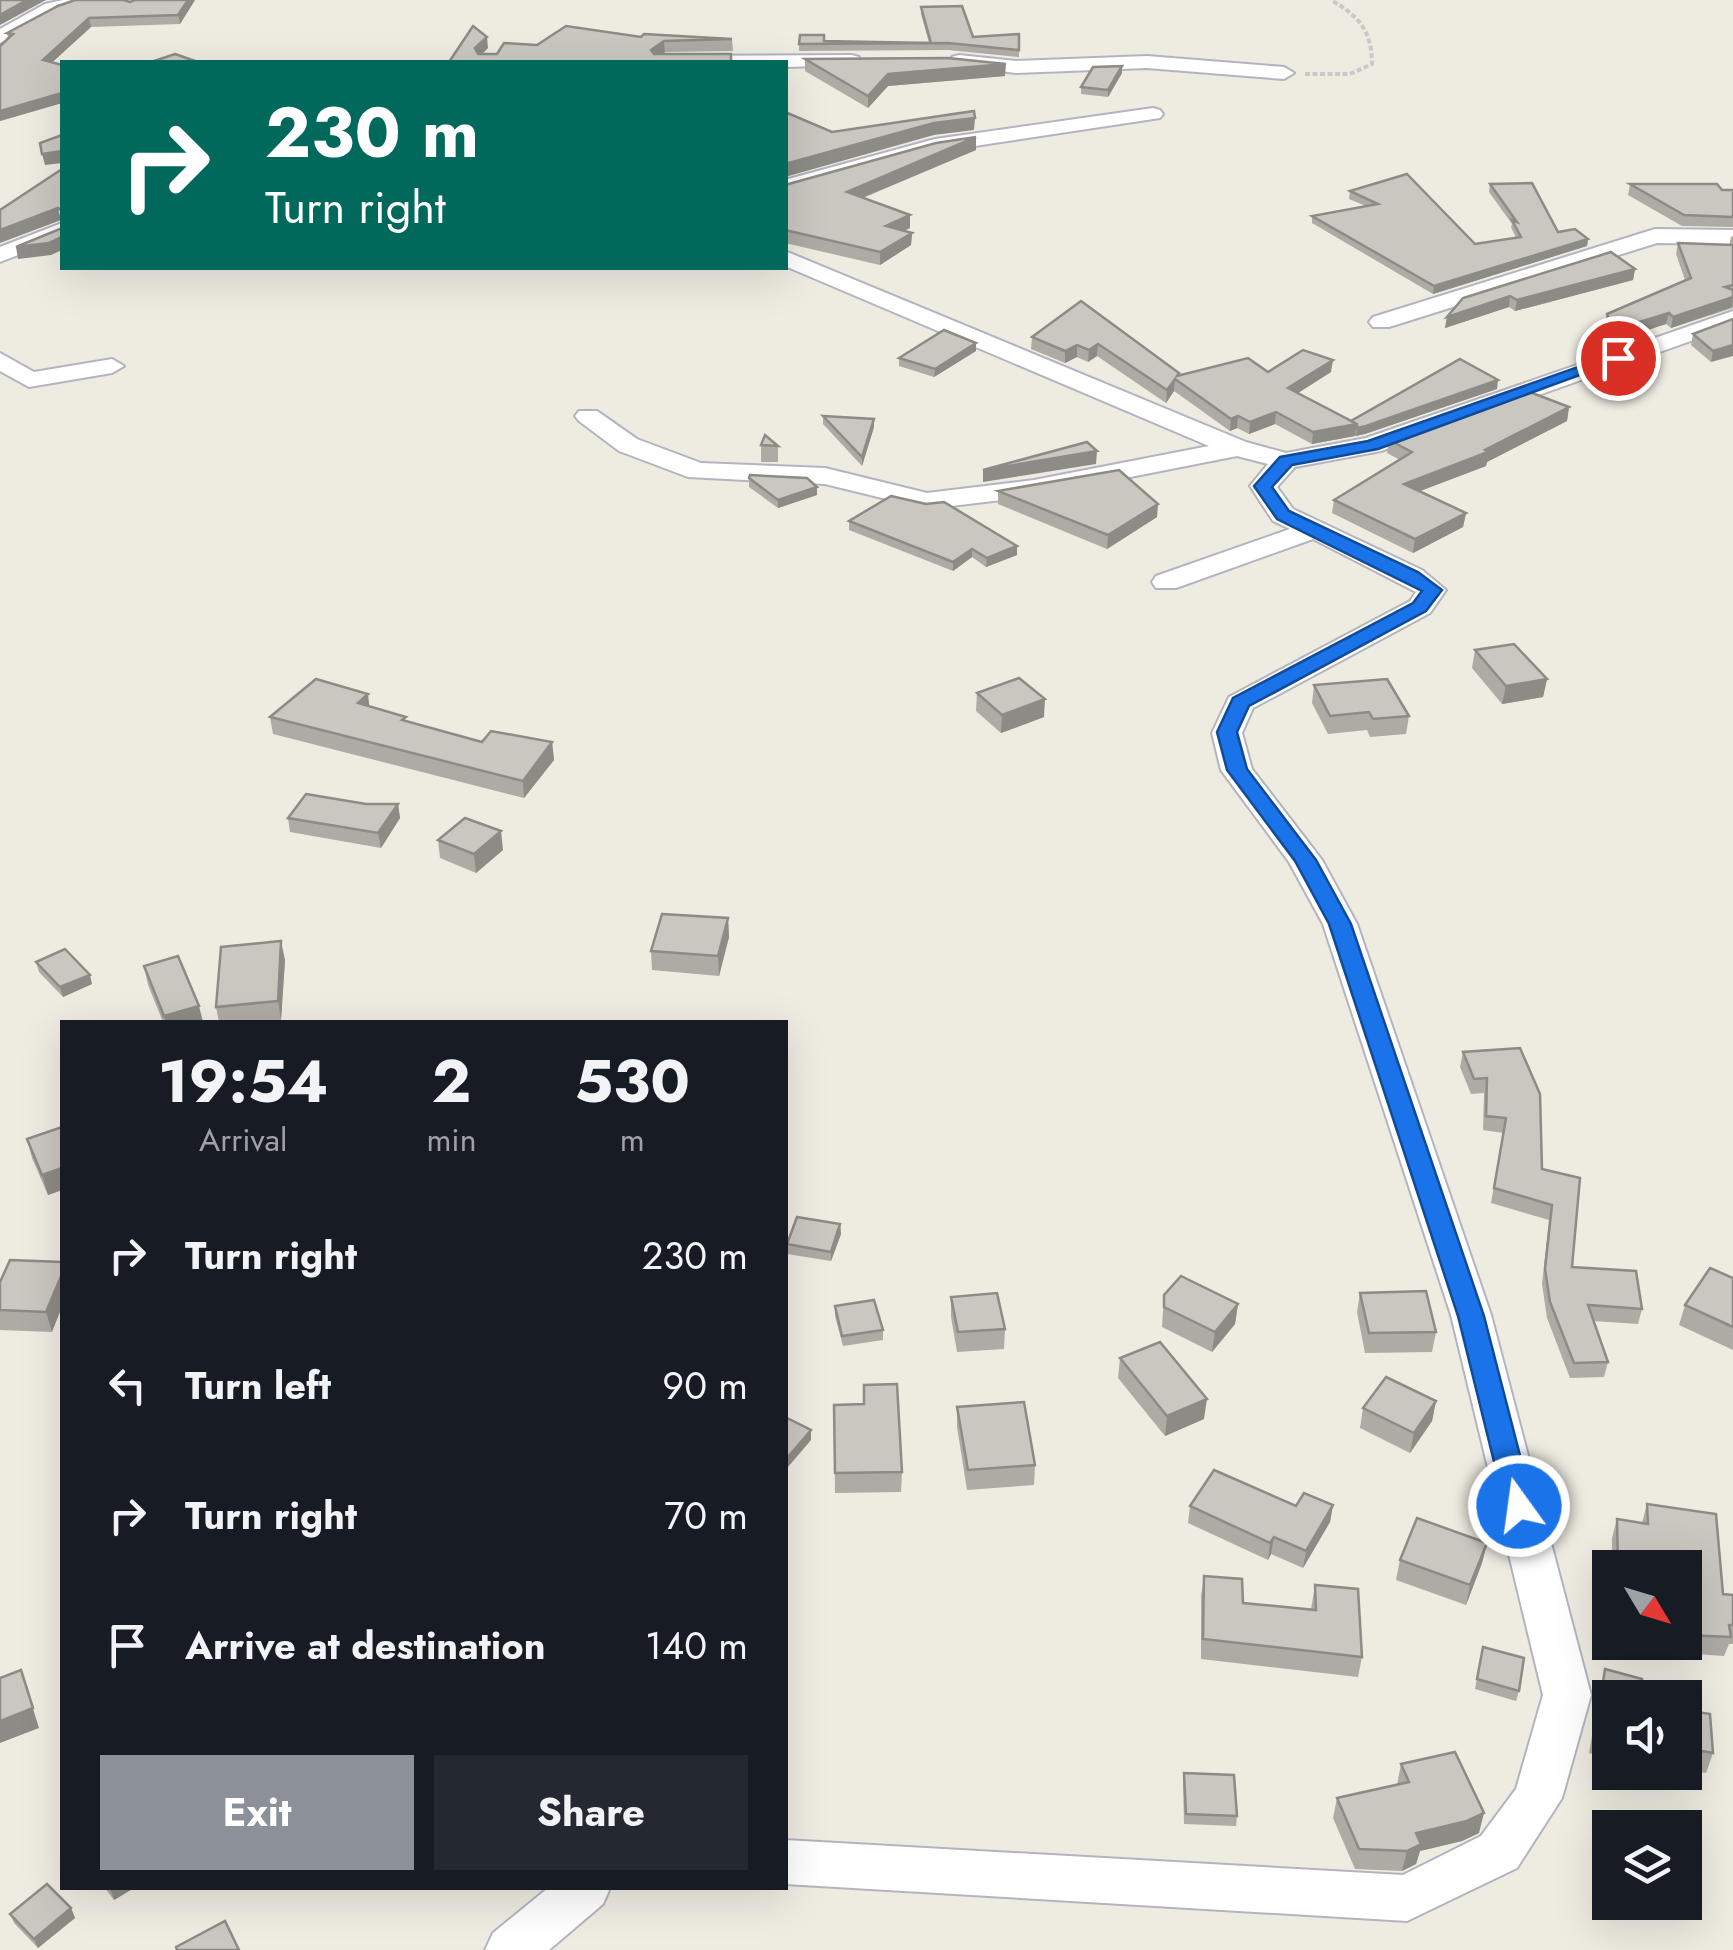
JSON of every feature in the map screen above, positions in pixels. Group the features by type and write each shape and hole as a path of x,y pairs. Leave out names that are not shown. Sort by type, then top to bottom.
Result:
{"street":[{"path":"0,37 52,8 88,0"},
{"path":"930,60 1016,67 1147,62 1284,73"},
{"path":"788,61 874,61"},
{"path":"788,186 857,162 986,138 1102,127 1153,114"},
{"path":"0,255 60,231"},
{"path":"1381,322 1655,236 1733,237"},
{"path":"788,259 1237,448 1286,461 1372,446 1733,318"},
{"path":"0,360 29,380 112,366"},
{"path":"588,416 628,445 697,471 825,476 927,501 1034,488 1237,448"},
{"path":"788,1862 1407,1898 1499,1852 1538,1798 1567,1696 1471,1316 1340,924 1305,860 1237,770 1227,732 1240,702 1420,607 1432,590 1412,576 1283,515 1263,486 1286,461"},
{"path":"1166,582 1313,530"},
{"path":"511,1950 583,1890"}],"path":[{"path":"1284,73 1342,75 1372,64 1373,40 1367,27 1332,0"}],"building":[{"path":"0,0 27,0 0,15"},
{"path":"75,0 188,0 178,15 89,18 43,60 60,64 60,94 0,111 0,46 13,34 7,33"},
{"path":"962,6 973,37 1019,34 1019,50 948,43 799,44 800,35 824,35 824,41 931,43 921,7"},
{"path":"473,26 487,37 475,48 478,54 497,54 504,43 537,45 566,26 641,37 644,34 732,39 664,41 651,50 654,54 731,54 731,60 450,60"},
{"path":"175,54 192,60 157,60"},
{"path":"948,58 1006,64 888,74 868,96 805,59"},
{"path":"1122,66 1108,90 1081,87 1093,67"},
{"path":"974,111 975,118 934,123 788,163 788,113 832,132"},
{"path":"60,136 60,151 42,154 40,143"},
{"path":"976,137 847,192 910,215 886,226 912,233 880,252 788,231 788,184 936,143"},
{"path":"60,170 60,210 0,230 0,210"},
{"path":"1407,174 1475,244 1521,237 1512,220 1517,222 1490,184 1532,183 1558,232 1575,229 1588,239 1434,286 1312,216 1378,204 1350,191"},
{"path":"1630,184 1717,184 1722,190 1733,190 1733,217 1684,215"},
{"path":"60,229 60,238 49,243 16,247"},
{"path":"1678,243 1733,245 1733,285 1725,287 1733,290 1733,297 1673,317 1669,313 1613,330 1607,314 1691,278"},
{"path":"1611,252 1635,269 1517,300 1510,296 1447,317 1463,298"},
{"path":"1081,301 1179,373 1177,376 1248,358 1268,372 1303,350 1333,360 1288,388 1357,424 1313,432 1276,412 1250,422 1238,416 1231,419 1175,379 1167,390 1098,344 1089,350 1077,345 1065,351 1032,337"},
{"path":"1733,319 1733,345 1713,351 1693,334"},
{"path":"944,330 976,343 935,369 899,358"},
{"path":"1460,359 1498,380 1366,426 1357,428 1351,421"},
{"path":"1527,391 1569,407 1485,450 1488,452 1404,484 1466,513 1415,539 1334,500 1412,452 1389,440"},
{"path":"823,416 874,419 862,457"},
{"path":"765,435 778,446 761,445"},
{"path":"1087,442 1097,451 983,470"},
{"path":"1119,470 1158,504 1108,535 998,491"},
{"path":"750,475 807,478 817,487 778,500"},
{"path":"891,496 926,504 944,502 1017,546 987,558 972,549 953,562 849,521"},
{"path":"1514,644 1547,679 1506,686 1475,650"},
{"path":"1019,678 1045,699 1002,715 977,693"},
{"path":"316,679 368,694 358,703 406,717 402,720 482,742 491,731 552,742 523,781 270,717"},
{"path":"1387,679 1409,716 1373,719 1369,712 1330,716 1314,685"},
{"path":"306,794 366,804 398,804 378,833 288,818"},
{"path":"465,818 501,831 474,854 438,840"},
{"path":"662,914 728,918 718,956 651,951"},
{"path":"281,941 278,1001 216,1007 221,947"},
{"path":"65,949 90,975 60,987 36,962"},
{"path":"178,956 199,1006 164,1016 144,966"},
{"path":"1520,1048 1540,1094 1542,1169 1580,1178 1572,1267 1636,1271 1642,1309 1588,1305 1608,1362 1574,1363 1550,1302 1545,1269 1552,1205 1494,1188 1506,1118 1486,1116 1487,1078 1474,1079 1463,1052"},
{"path":"60,1128 60,1169 42,1175 27,1139"},
{"path":"797,1217 840,1224 831,1252 788,1241"},
{"path":"10,1260 60,1262 60,1279 46,1312 0,1310 0,1282"},
{"path":"1710,1268 1733,1278 1733,1327 1685,1305"},
{"path":"1181,1276 1238,1304 1215,1332 1164,1307 1164,1295"},
{"path":"1426,1291 1436,1332 1369,1333 1360,1293"},
{"path":"997,1293 1005,1329 958,1332 951,1297"},
{"path":"874,1300 883,1330 842,1336 835,1306"},
{"path":"1160,1342 1207,1399 1167,1416 1120,1358"},
{"path":"1386,1377 1436,1401 1414,1433 1363,1408"},
{"path":"897,1384 902,1472 835,1473 834,1405 864,1404 864,1385"},
{"path":"1024,1402 1035,1465 968,1470 957,1407"},
{"path":"788,1418 811,1430 788,1457"},
{"path":"1214,1470 1296,1506 1304,1493 1333,1505 1306,1551 1274,1537 1270,1543 1190,1506"},
{"path":"1647,1504 1716,1514 1723,1594 1733,1595 1731,1637 1702,1636 1702,1550 1618,1550 1617,1519 1648,1524"},
{"path":"1417,1518 1487,1543 1470,1585 1400,1560"},
{"path":"1204,1576 1242,1579 1243,1603 1316,1610 1315,1585 1358,1589 1362,1657 1203,1639"},
{"path":"1483,1647 1524,1658 1519,1691 1477,1679"},
{"path":"1605,1669 1642,1679 1642,1680 1603,1680"},
{"path":"21,1670 33,1708 0,1721 0,1678"},
{"path":"1702,1713 1710,1714 1713,1753 1702,1751"},
{"path":"1455,1752 1484,1813 1416,1833 1421,1844 1407,1851 1359,1849 1337,1798 1409,1782 1401,1764"},
{"path":"1184,1773 1234,1775 1237,1816 1186,1814"},
{"path":"47,1884 71,1908 34,1939 10,1914"},
{"path":"225,1921 239,1950 177,1950 176,1947"}],"route":[{"path":"1519,1506 1471,1316 1340,924 1305,860 1237,770 1227,732 1240,702 1420,607 1432,590 1412,576 1283,515 1263,486 1286,461 1372,446 1618,358"}]}
